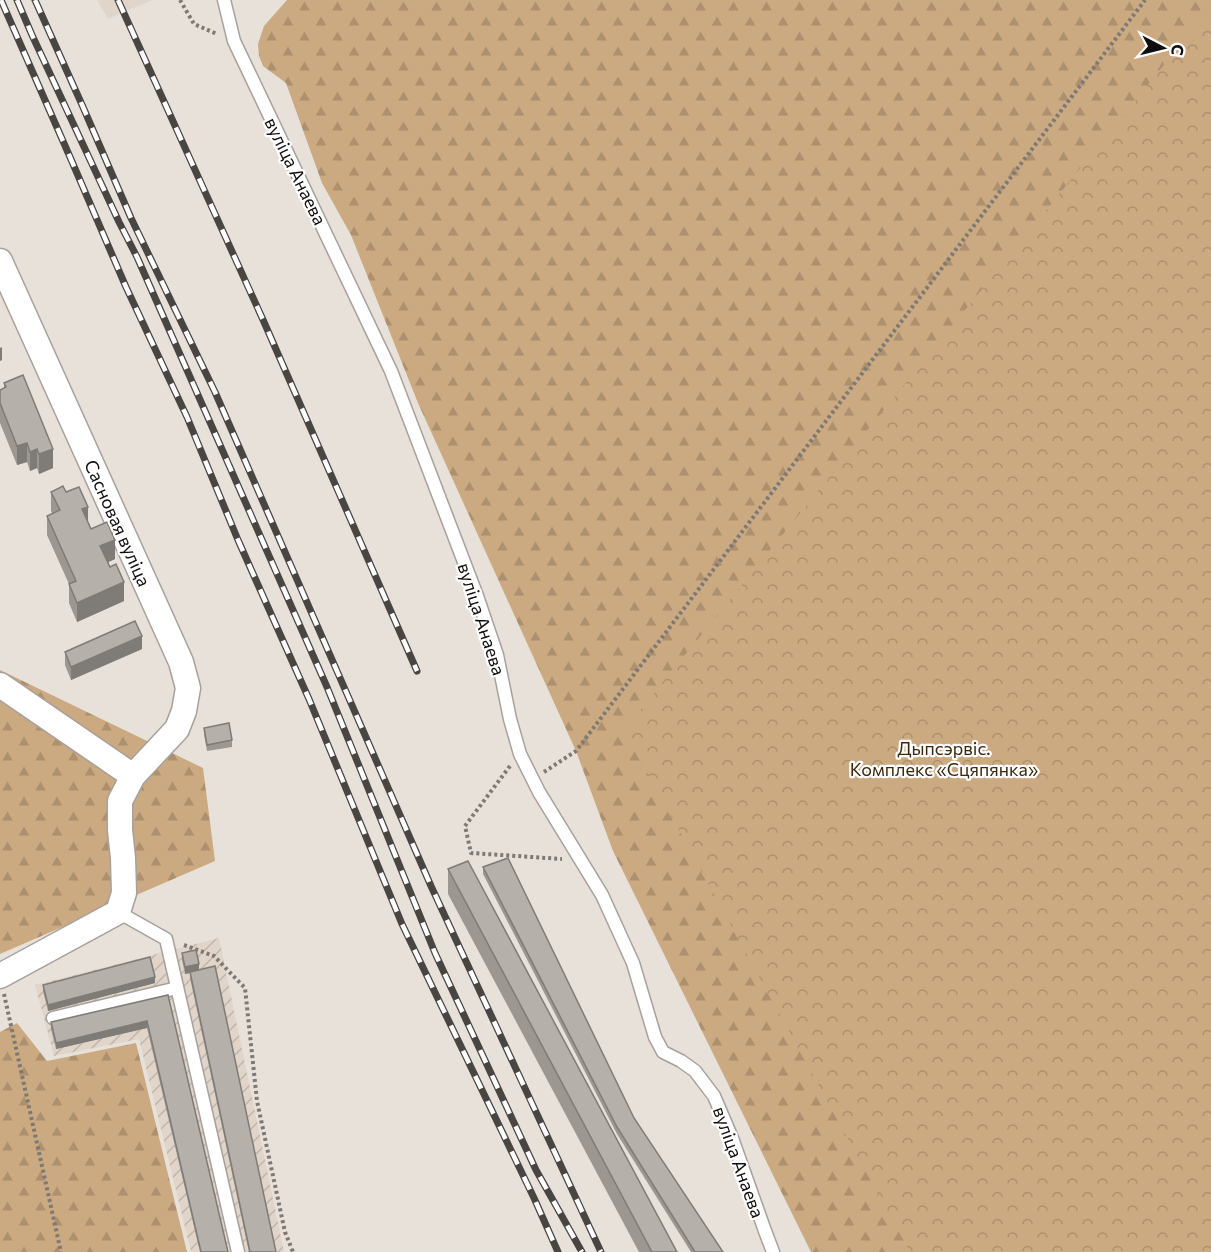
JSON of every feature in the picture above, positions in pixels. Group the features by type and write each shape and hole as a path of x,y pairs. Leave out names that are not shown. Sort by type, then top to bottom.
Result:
{"street":[{"name":"Сасновая вуліца","path":"0,261 181,662 188,688 184,711 177,729 133,776 120,801 124,893 118,912"},
{"path":"0,685 133,776"},
{"path":"0,976 118,912"}],"lane":[{"name":"вуліца Анаева","path":"224,0 234,41 391,371 497,655 510,719 520,754 539,792 602,895 633,963 655,1038 663,1052 681,1060 696,1071 714,1095 773,1252"},
{"path":"118,912 166,939 238,1252"},
{"path":"53,1018 177,988"}],"path":[{"path":"180,0 194,24 234,41"},
{"path":"532,779 576,751 1145,0"},
{"path":"520,754 465,826 471,853 580,860"},
{"path":"166,939 214,956 245,988 257,1101 285,1232 293,1252"},
{"path":"0,976 61,1252"}],"shaded area":[{"path":"97,0 152,0 108,19"},
{"path":"219,938 284,1252 191,1252 139,1039 54,1056 35,985"}],"green space":[{"path":"287,0 1211,0 1211,1252 811,1252 613,851 576,751 418,403 351,235 322,183 286,83 263,66 258,44 264,26"},
{"name":"Дыпсэрвіс. Комплекс «Сцяпянка»","path":"1211,7 1211,1252 910,1252 624,730"},
{"path":"0,670 203,768 215,861 0,954"},
{"path":"17,1023 47,1061 136,1043 187,1252 0,1252 0,1032"}],"building":[{"path":"23,375 53,449 39,454 37,449 30,452 27,443 17,446 0,403 0,390 6,387 4,383"},
{"path":"63,486 66,492 79,487 88,507 82,509 91,529 107,522 115,540 100,546 110,567 116,564 124,582 77,603 69,584 76,581 47,516 60,510 51,492"},
{"path":"135,621 142,636 71,667 65,652"},
{"path":"229,723 232,740 207,745 204,728"},
{"path":"508,858 634,1118 723,1252 695,1252 617,1127 483,867"},
{"path":"468,861 677,1252 652,1252 448,869"},
{"path":"196,950 199,964 185,967 182,953"},
{"path":"150,957 155,977 48,1005 43,985"},
{"path":"215,966 276,1252 250,1252 190,972"},
{"path":"168,995 228,1252 201,1252 147,1021 56,1043 51,1022"}],"railway":[{"path":"1,0 126,287 187,417 238,540 309,699 402,924 558,1252"},
{"path":"17,0 137,257 327,687 435,953 536,1170 582,1252"},
{"path":"35,0 131,218 215,392 431,886 601,1252"},
{"path":"118,0 264,322 417,671"}]}
